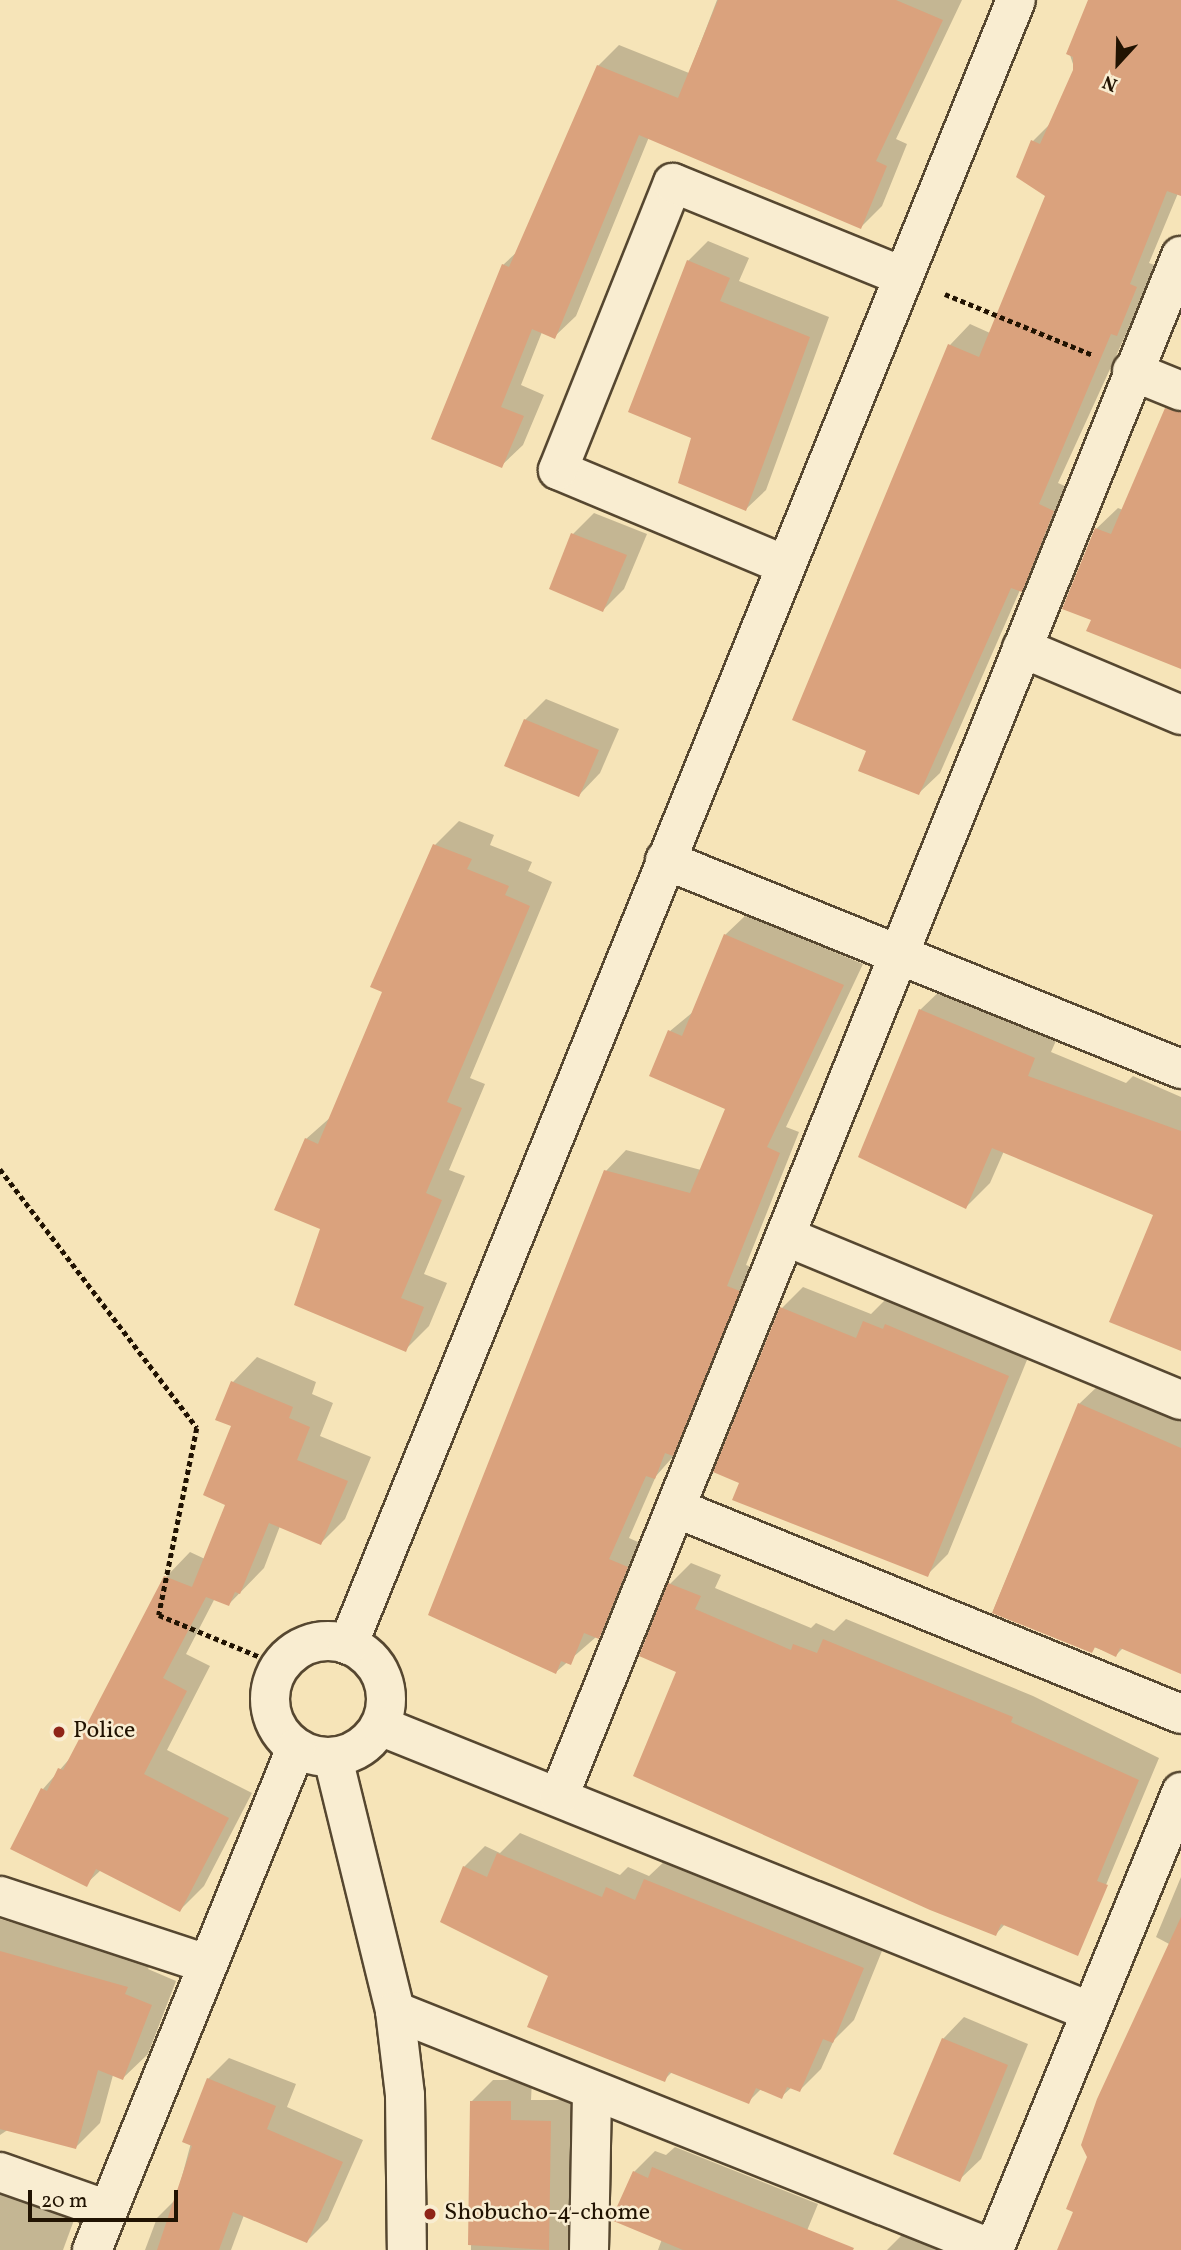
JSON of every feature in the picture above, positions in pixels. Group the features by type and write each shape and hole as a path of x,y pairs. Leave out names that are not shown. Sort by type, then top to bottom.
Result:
{"street":[{"path":"348,1645 1013,1"},
{"path":"785,565 558,470 673,183 902,276"},
{"path":"559,1796 678,1509 1132,371 1181,256"},
{"path":"1132,371 1181,391"},
{"path":"1022,648 1181,715"},
{"path":"665,860 1181,1069"},
{"path":"787,1237 1181,1400"},
{"path":"678,1509 1181,1714"},
{"path":"311,1643 348,1645 379,1670 386,1707 380,1726 352,1753 333,1758 296,1748 282,1735 269,1700 280,1665 311,1643"},
{"path":"380,1726 1089,2011"},
{"path":"92,2250 296,1748"},
{"path":"333,1758 395,2011 405,2095 407,2250"},
{"path":"395,2011 592,2092 995,2250 1089,2011 1181,1792"},
{"path":"0,1896 207,1964"},
{"path":"589,2250 592,2092"},
{"path":"0,2172 108,2210"}],"path":[{"path":"902,276 1132,371"},
{"path":"0,1169 197,1428 159,1615 280,1665"}],"building":[{"path":"718,0 896,0 943,20 876,161 887,166 861,229 639,135 555,339 532,329 501,407 524,416 502,468 431,439 502,264 509,267 597,65 678,98"},
{"path":"1088,0 1181,0 1181,196 1167,191 1130,284 1137,287 1117,336 1111,334 1039,504 1054,511 1022,592 1011,588 919,795 858,771 866,751 792,720 948,344 979,357 1045,196 1016,177 1031,140 1040,144 1073,70 1073,57 1066,54"},
{"path":"687,260 730,278 720,301 810,337 746,511 678,483 691,438 628,412"},
{"path":"1165,408 1181,412 1181,669 1086,631 1091,620 1062,609 1095,528 1111,534"},
{"path":"571,533 627,555 603,612 549,589"},
{"path":"524,719 599,750 579,797 504,766"},
{"path":"433,844 472,859 467,869 509,886 505,895 530,906 447,1102 462,1108 426,1193 442,1200 401,1298 424,1307 406,1352 294,1305 320,1229 274,1210 305,1138 318,1144 382,992 370,987"},
{"path":"724,934 844,985 767,1147 780,1153 727,1286 740,1291 673,1456 665,1453 655,1479 646,1476 609,1559 628,1567 599,1639 584,1633 571,1665 561,1661 556,1674 428,1615 604,1170 690,1193 725,1109 649,1076 668,1030 682,1036"},
{"path":"919,1009 1035,1058 1028,1076 1181,1131 1181,1351 1109,1322 1153,1215 992,1148 966,1209 858,1157"},
{"path":"780,1307 856,1338 863,1321 883,1329 885,1324 1009,1376 928,1577 732,1500 739,1483 713,1472"},
{"path":"231,1381 293,1407 289,1418 310,1427 297,1460 348,1481 321,1545 269,1523 240,1594 235,1592 229,1606 206,1597 163,1678 187,1691 144,1774 229,1818 180,1912 96,1869 87,1887 10,1849 41,1788 47,1791 58,1768 63,1770 164,1576 192,1587 225,1505 203,1495 231,1426 215,1420"},
{"path":"1078,1403 1181,1448 1181,1674 1120,1648 1116,1657 1095,1647 1092,1653 992,1613"},
{"path":"668,1583 701,1596 695,1609 791,1650 793,1644 817,1653 823,1639 1013,1717 1011,1722 1139,1780 1097,1881 1108,1885 1078,1956 1001,1924 996,1936 930,1910 633,1776 676,1672 639,1656"},
{"path":"497,1853 602,1897 606,1887 635,1900 644,1879 864,1968 833,2043 823,2039 800,2092 787,2087 782,2099 756,2088 749,2104 669,2072 665,2082 527,2027 548,1976 440,1922 463,1866 487,1877"},
{"path":"1181,1917 1181,2250 1057,2250 1073,2212 1066,2209 1087,2157 1081,2145 1097,2099"},
{"path":"0,1951 128,1987 125,1994 152,2005 123,2080 98,2070 76,2149 0,2129"},
{"path":"942,2038 1008,2065 960,2182 893,2154"},
{"path":"207,2078 276,2106 267,2129 343,2162 307,2243 233,2212 219,2250 157,2250 192,2146 182,2142"},
{"path":"470,2101 511,2101 511,2120 551,2121 549,2250 468,2245"},
{"path":"652,2167 854,2248 683,2250 611,2220 633,2171 648,2178"}],"place":[{"name":"Police","path":"59,1732"},
{"name":"Shobucho-4-chome","path":"430,2214"}]}
